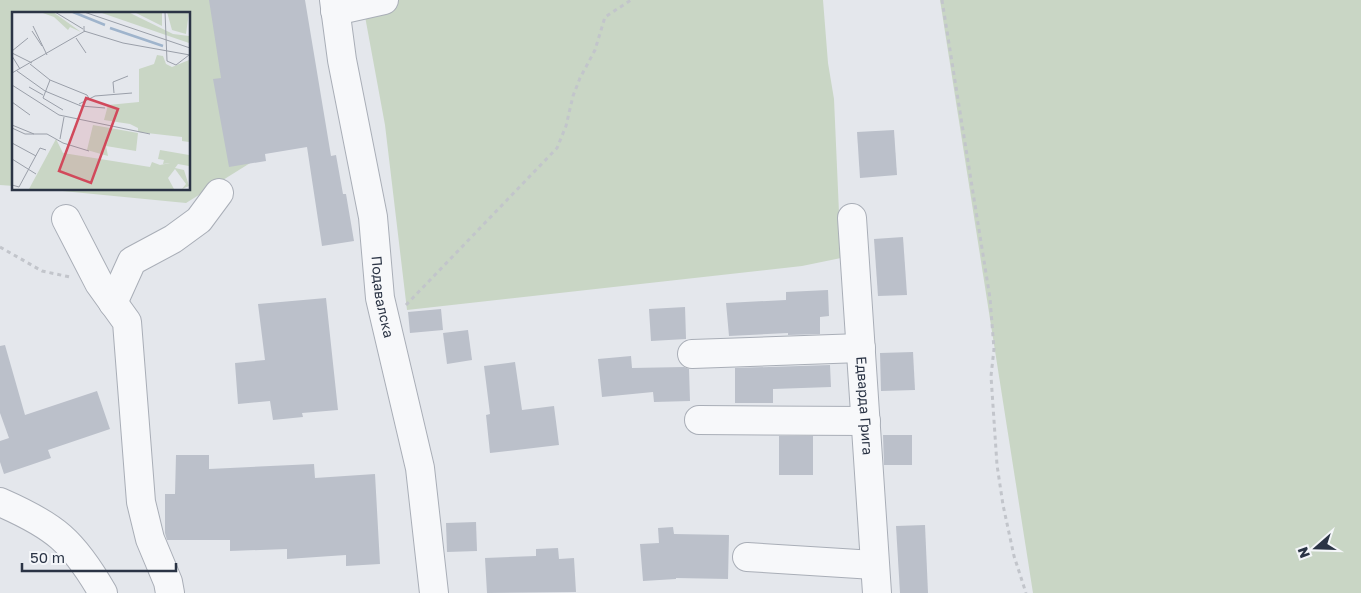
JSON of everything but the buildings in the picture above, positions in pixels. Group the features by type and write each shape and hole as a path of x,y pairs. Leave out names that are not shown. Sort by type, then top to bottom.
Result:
{"street":[{"path":"334,6 384,0"},
{"name":"Подавалска","path":"334,6 348,94 372,217 380,291 386,325 420,468 434,593"},
{"path":"106,293 132,261 172,239 200,220 219,193"},
{"name":"Едварда Грига","path":"852,218 877,593"},
{"path":"66,219 106,293 127,322 141,502 150,538 168,582 170,593"},
{"path":"692,354 861,348"},
{"path":"699,420 866,420"},
{"path":"2,506 41,522 64,539 86,566 103,593"},
{"path":"747,557 874,565"}],"path":[{"path":"386,325 557,148 566,126 572,96 595,50 605,17 631,0"},
{"path":"942,0 990,298 994,349 992,376 998,473 1014,556 1026,593"},
{"path":"0,247 42,271 106,293"}],"green space":[{"path":"0,0 225,0 255,160 186,203 52,190 190,190 190,12 12,12 12,186 0,185"},
{"path":"362,0 823,0 828,63 834,99 841,258 802,266 407,310 385,125"},
{"path":"940,0 1361,0 1361,593 1033,593"}]}
